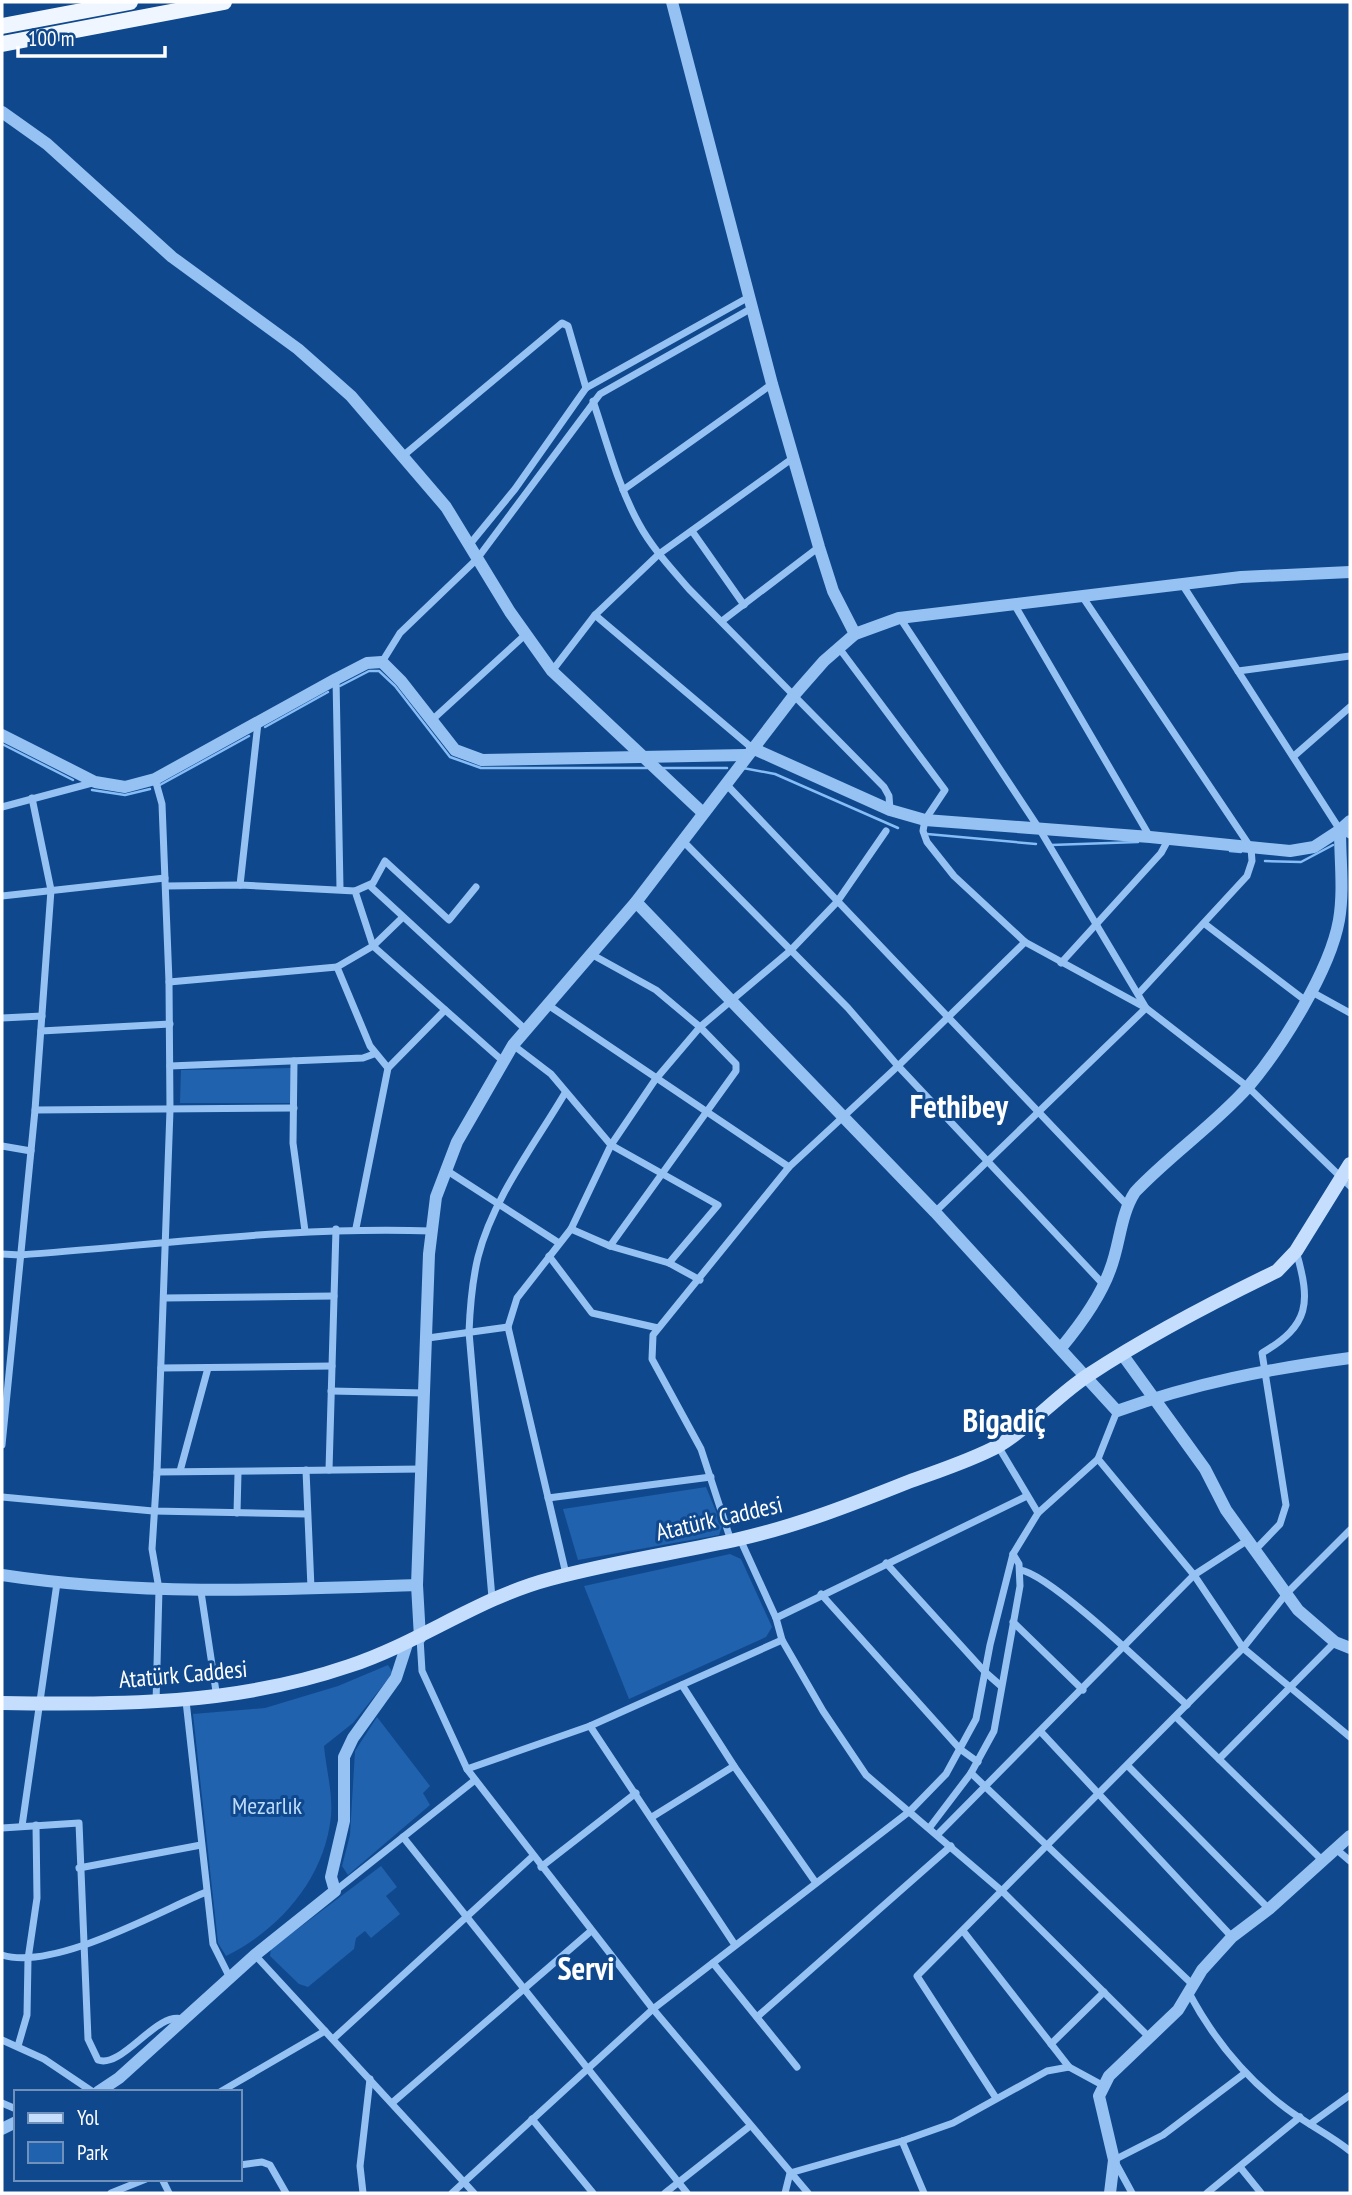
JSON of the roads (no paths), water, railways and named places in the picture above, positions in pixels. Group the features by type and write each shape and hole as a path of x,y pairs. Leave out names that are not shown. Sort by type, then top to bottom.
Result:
{"highway":[{"path":"2,26 130,2"},
{"path":"2,44 224,2"}],"main road":[{"name":"Atatürk Caddesi","path":"2,1703 186,1701 217,1698 309,1679 413,1641 513,1589 566,1574 735,1540 813,1519 998,1446 1086,1376 1277,1270 1296,1251 1346,1183 1350,1164"}],"street":[{"path":"666,2 676,23"},
{"path":"672,2 793,458 833,591 855,634"},
{"path":"2,112 47,144 172,257 328,374 373,419 446,507 525,635 552,671 703,813"},
{"path":"470,544 515,489 586,388 751,303"},
{"path":"382,662 400,633 477,559 593,401 608,388 751,303"},
{"path":"404,455 562,323 568,328 586,388"},
{"path":"623,490 772,384"},
{"path":"593,401 623,490 640,526 659,554 884,787 890,796 890,810"},
{"path":"552,671 595,615 659,554 793,458"},
{"path":"692,531 744,605"},
{"path":"722,621 819,547"},
{"path":"335,1891 331,1877 344,1821 344,1757 353,1738 396,1678 413,1641 432,1231 436,1197 457,1142 513,1045 636,902 795,694 855,634 899,618 1082,595 1241,577 1350,572"},
{"path":"1061,1348 1103,1284 1128,1206 1140,1187 1248,1087 1309,997 1330,953 1339,921 1347,829 1294,756 1181,584"},
{"path":"1082,595 1251,848 1252,861 1247,876 1139,993"},
{"path":"1014,604 1150,837"},
{"path":"595,615 749,751 890,810 925,820 1150,837 1251,848 1303,850 1347,829"},
{"path":"899,618 1040,830 1146,1008"},
{"path":"432,720 525,635"},
{"path":"839,648 945,790 925,820 924,836 954,876 1025,942 1146,1008 1248,1087 1346,1183"},
{"path":"1238,671 1350,656"},
{"path":"2,735 95,782 125,787 155,779 367,663 382,662 401,681 455,750 482,760 642,757 749,751"},
{"path":"336,679 340,888"},
{"path":"1294,756 1350,707"},
{"path":"240,885 258,722"},
{"path":"155,779 162,804 170,1024 166,1243 152,1549 159,1589 156,1703"},
{"path":"2,807 95,782"},
{"path":"725,784 1128,1206"},
{"path":"2,1445 35,1110 51,890 32,799"},
{"path":"566,1574 508,1327 517,1298 571,1229 611,1145 655,1080 700,1027 790,951 837,902 886,831"},
{"path":"1061,963 1161,853 1167,840"},
{"path":"683,841 848,1008 898,1066 1103,1284"},
{"path":"2,896 165,882 340,888 355,891 370,886 385,861 449,920 476,887"},
{"path":"370,886 526,1030"},
{"path":"355,891 373,946 504,1062"},
{"path":"636,902 935,1212 1117,1411"},
{"path":"169,982 337,967 373,946 402,918"},
{"path":"1205,924 1309,997 1350,1013"},
{"path":"1025,942 898,1066 789,1167 700,1280 658,1328 651,1342 652,1359 701,1449 735,1540 776,1618 782,1640 823,1711 866,1775 1003,1892 1149,2037"},
{"path":"591,954 656,990 700,1027 736,1065 736,1071 610,1246"},
{"path":"337,967 374,1054 388,1068"},
{"path":"548,1005 655,1080 789,1167"},
{"path":"935,1212 1146,1008"},
{"path":"356,1228 388,1068 445,1010"},
{"path":"2,1018 42,1017"},
{"path":"41,1031 170,1024"},
{"path":"513,1045 536,1059 611,1145 718,1205 668,1263"},
{"path":"170,1066 363,1058 374,1054"},
{"path":"295,1061 293,1143 304,1231"},
{"path":"492,1598 469,1332 471,1292 478,1254 500,1203 565,1093"},
{"path":"35,1110 293,1108"},
{"path":"2,1146 31,1151"},
{"path":"446,1170 559,1243"},
{"path":"2,1254 20,1255 336,1229 432,1231"},
{"path":"329,1470 336,1229"},
{"path":"571,1229 610,1246 668,1263 700,1280"},
{"path":"938,1834 1194,1575 1252,1544 1280,1524 1286,1505 1262,1353 1287,1339 1299,1325 1304,1303 1303,1274 1296,1251"},
{"path":"550,1256 592,1313 658,1328"},
{"path":"164,1298 334,1296"},
{"path":"428,1338 508,1327"},
{"path":"1122,1354 1205,1469 1226,1510 1298,1610 1345,1644 1292,1688 1219,1759"},
{"path":"2,1356 12,1357"},
{"path":"452,2193 653,2009 910,1811 937,1784 979,1713 985,1672 1013,1554 1038,1513 1098,1458 1117,1411 1152,1398 1266,1369 1350,1358"},
{"path":"161,1368 332,1366"},
{"path":"180,1471 208,1368"},
{"path":"331,1391 426,1393"},
{"path":"998,1446 1038,1513"},
{"path":"1098,1458 1194,1575 1243,1648 1350,1738"},
{"path":"157,1472 423,1469"},
{"path":"306,1470 311,1588"},
{"path":"237,1513 238,1473"},
{"path":"548,1498 711,1477"},
{"path":"776,1618 1027,1496"},
{"path":"2,1497 153,1511 307,1514"},
{"path":"996,2098 917,1976 1243,1648 1286,1594 1350,1530"},
{"path":"930,1827 978,1762 997,1721 1020,1570 1013,1554"},
{"path":"886,1563 985,1672 1001,1686"},
{"path":"1020,1570 1041,1578 1123,1646 1187,1705"},
{"path":"2,1575 57,1583 201,1592 417,1585"},
{"path":"22,1826 57,1583"},
{"path":"201,1592 217,1698"},
{"path":"821,1594 960,1749 978,1762"},
{"path":"1013,1622 1083,1690"},
{"path":"467,1769 590,1726 782,1640"},
{"path":"413,1641 422,1671 467,1769 653,2009 807,2193"},
{"path":"682,1685 734,1766 816,1883"},
{"path":"186,1701 213,1944 229,1978"},
{"path":"1176,1717 1323,1861"},
{"path":"590,1726 735,1945"},
{"path":"1041,1732 1232,1937"},
{"path":"652,1817 734,1766"},
{"path":"1128,1766 1269,1909"},
{"path":"971,1773 1191,1989 1209,2028 1245,2073 1300,2118 1350,2151"},
{"path":"99,2090 119,2078 255,1955 475,1780"},
{"path":"541,1867 636,1793"},
{"path":"2,1828 79,1824 88,2039 98,2060 110,2061 168,2020 182,2019"},
{"path":"18,2046 27,2015 28,1959 37,1898 36,1825"},
{"path":"1132,2193 1114,2160 1101,2115 1099,2096 1110,2076 1178,2010 1232,1937 1269,1909 1350,1836"},
{"path":"403,1837 687,2193"},
{"path":"79,1868 201,1845"},
{"path":"757,2017 951,1846"},
{"path":"1336,1849 1350,1861"},
{"path":"333,2039 533,1856"},
{"path":"2,1955 28,1959 84,1945 206,1892"},
{"path":"392,2103 591,1931"},
{"path":"963,1931 1069,2067 1104,2086"},
{"path":"255,1955 474,2193"},
{"path":"713,1963 797,2067"},
{"path":"1051,2044 1104,1992"},
{"path":"222,2090 325,2031"},
{"path":"2,2040 66,2072 93,2090"},
{"path":"790,2173 902,2141 953,2123 1047,2071 1069,2067"},
{"path":"1114,2160 1163,2134 1245,2073"},
{"path":"363,2193 360,2166 370,2079"},
{"path":"1310,2124 1350,2095"},
{"path":"1207,2193 1300,2118"},
{"path":"532,2119 593,2193"},
{"path":"665,2193 750,2126"},
{"path":"902,2141 924,2193"},
{"path":"1110,2193 1114,2160"},
{"path":"242,2165 262,2162 270,2165 286,2193"},
{"path":"1240,2167 1262,2193"},
{"path":"785,2193 790,2173"},
{"path":"111,2193 141,2181"}],"waterway":[{"path":"340,686 369,671 379,671 395,686 450,757 481,768 647,768"},
{"path":"265,727 328,692"},
{"path":"158,786 249,736"},
{"path":"2,744 73,780"},
{"path":"661,768 727,768"},
{"path":"743,768 775,774 898,828"},
{"path":"92,790 125,795 150,789"},
{"path":"927,834 1036,844"},
{"path":"1051,845 1138,842"},
{"path":"1265,861 1301,862 1333,845"},
{"path":"1230,851 1241,852"}],"district":[{"name":"Fethibey","path":"959,1106"},
{"name":"Bigadiç","path":"1004,1420"},
{"name":"Servi","path":"586,1968"}],"park label":[{"name":"Mezarlık","path":"267,1805"}]}
